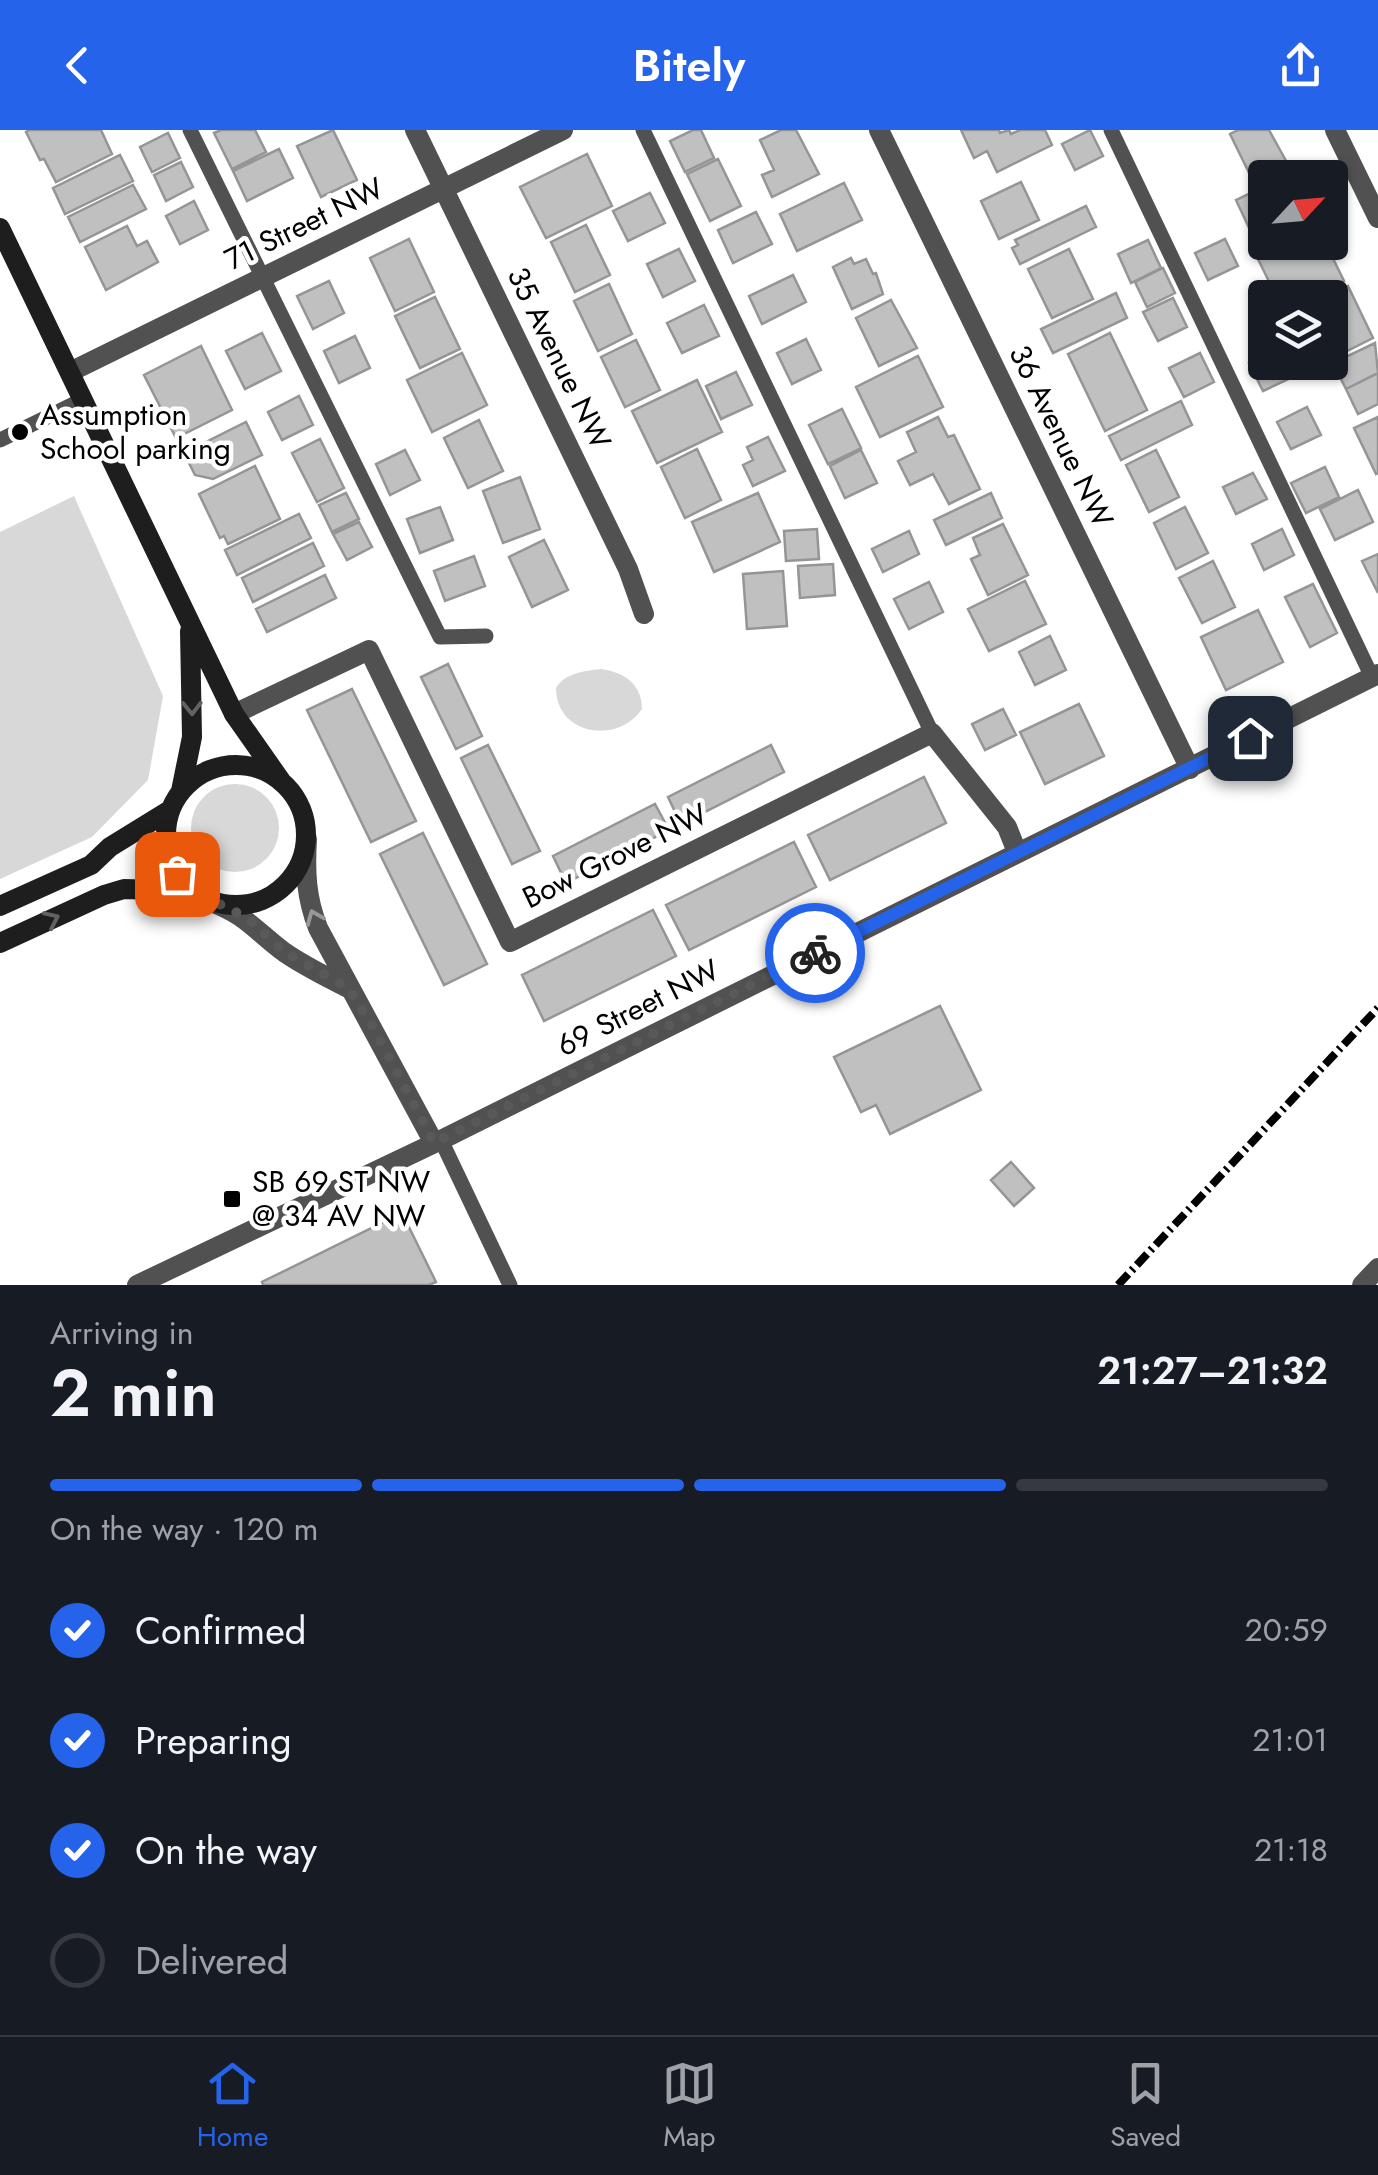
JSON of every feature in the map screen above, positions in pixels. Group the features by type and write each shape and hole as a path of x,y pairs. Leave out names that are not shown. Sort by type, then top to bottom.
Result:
{"street":[{"name":"35 Avenue NW","path":"415,130 628,568 644,614"},
{"name":"71 Street NW","path":"70,372 564,130"},
{"name":"36 Avenue NW","path":"879,130 1190,769"},
{"path":"1335,130 1378,218"},
{"path":"0,228 234,714 300,807 306,839 307,900 348,988 438,1141"},
{"path":"190,624 192,736 180,791 165,832 168,854 177,874 192,891 252,922 283,951 348,988"},
{"name":"Bow Grove NW","path":"234,714 370,650 510,942 932,732"},
{"name":"69 Street NW","path":"136,1285 438,1141 1375,676"},
{"path":"932,732 1006,828 1017,852"},
{"path":"180,791 197,776 229,766 262,770 280,780"},
{"path":"0,906 91,864 110,847 170,810"},
{"path":"211,902 255,904 275,894 296,870 306,839"},
{"path":"0,943 124,889 192,891"},
{"path":"1362,1285 1378,1268"}],"lane":[{"path":"190,130 440,637 486,636"},
{"path":"643,130 932,732"},
{"path":"1110,130 1375,676"},
{"path":"0,440 84,400"},
{"path":"438,1141 510,1285"}],"shaded area":[{"path":"74,496 163,696 148,780 92,837 0,879 0,532"},
{"path":"601,669 630,681 639,693 642,709 618,728 604,731 577,725 566,716 556,688 570,676"},
{"path":"235,784 266,797 279,828 266,859 235,872 204,859 191,828 204,797"}],"building":[{"path":"101,130 112,154 56,182 44,159 40,160 26,132"},
{"path":"255,130 266,152 232,169 214,133"},
{"path":"333,130 357,180 321,197 297,146"},
{"path":"701,130 714,158 685,172 670,141"},
{"path":"781,130 796,130 819,174 772,197 762,175 774,170 760,140"},
{"path":"961,130 1009,130 1011,134 1045,130 1052,145 997,172 987,151 974,158"},
{"path":"1090,130 1103,156 1075,170 1062,144"},
{"path":"1238,130 1269,130 1286,160 1248,160 1248,171 1230,134"},
{"path":"168,133 180,158 152,172 140,147"},
{"path":"279,149 293,178 247,201 233,171"},
{"path":"587,154 612,206 546,238 520,187"},
{"path":"120,155 133,181 65,214 53,188"},
{"path":"718,159 741,206 710,221 687,174"},
{"path":"181,162 193,187 166,201 154,175"},
{"path":"1021,182 1039,220 999,239 981,201"},
{"path":"844,183 862,220 797,251 780,214"},
{"path":"133,185 146,209 80,242 68,217"},
{"path":"650,193 665,223 628,241 613,211"},
{"path":"1248,194 1248,226 1236,200"},
{"path":"194,201 208,230 180,244 166,216"},
{"path":"1086,206 1096,227 1020,264 1012,248 1018,245 1015,240"},
{"path":"756,212 772,244 733,263 718,230"},
{"path":"586,225 610,275 575,292 551,242"},
{"path":"127,226 137,246 147,241 158,262 106,290 85,247"},
{"path":"409,239 434,292 395,311 370,258"},
{"path":"1225,239 1238,266 1208,280 1195,253"},
{"path":"1148,240 1161,268 1131,283 1118,254"},
{"path":"679,249 695,281 663,297 647,264"},
{"path":"1069,249 1093,299 1052,318 1028,269"},
{"path":"851,258 854,264 866,259 883,294 852,309 833,267"},
{"path":"1258,260 1334,260 1344,280 1268,280"},
{"path":"1163,268 1175,293 1147,307 1135,282"},
{"path":"793,275 806,302 762,324 749,296"},
{"path":"329,281 344,313 313,329 297,296"},
{"path":"609,284 632,334 598,351 574,301"},
{"path":"1348,286 1373,338 1348,350"},
{"path":"1116,293 1127,318 1053,353 1041,329"},
{"path":"435,297 460,349 420,368 395,316"},
{"path":"1173,298 1187,327 1158,341 1143,312"},
{"path":"891,300 917,348 879,366 856,318"},
{"path":"704,305 719,336 682,353 667,323"},
{"path":"262,333 281,371 245,389 226,351"},
{"path":"1110,333 1147,410 1105,431 1068,354"},
{"path":"355,336 370,368 339,383 324,351"},
{"path":"806,339 821,370 792,384 777,353"},
{"path":"636,340 660,390 625,407 601,357"},
{"path":"1375,343 1378,373 1346,389 1342,380 1348,380 1348,356"},
{"path":"201,346 232,410 176,438 144,375"},
{"path":"462,353 487,405 432,432 407,380"},
{"path":"1200,353 1214,382 1184,397 1169,368"},
{"path":"918,356 943,407 880,437 856,387"},
{"path":"736,372 752,405 721,419 706,386"},
{"path":"1378,373 1378,404 1358,414 1346,389"},
{"path":"697,380 722,432 657,463 632,411"},
{"path":"1258,380 1287,380 1263,391"},
{"path":"299,396 313,425 282,440 268,412"},
{"path":"1181,401 1192,425 1121,460 1109,436"},
{"path":"1307,407 1321,435 1291,449 1277,422"},
{"path":"842,409 861,448 828,464 809,425"},
{"path":"938,417 948,437 954,435 980,489 949,504 933,474 910,485 898,461 916,452 907,432"},
{"path":"1378,417 1378,473 1376,474 1354,428"},
{"path":"479,420 503,471 468,488 444,438"},
{"path":"246,422 262,455 213,479 195,475 184,453"},
{"path":"768,437 785,471 753,486 743,465 753,460 747,447"},
{"path":"320,439 344,488 317,502 292,453"},
{"path":"697,449 721,500 685,518 661,467"},
{"path":"405,450 420,480 390,495 376,464"},
{"path":"861,450 877,483 845,498 830,466"},
{"path":"1156,450 1179,497 1149,512 1126,465"},
{"path":"255,466 280,519 228,544 224,536 220,538 199,494"},
{"path":"1325,467 1339,497 1306,513 1291,483"},
{"path":"1253,473 1267,499 1236,514 1223,487"},
{"path":"520,477 540,529 503,543 483,491"},
{"path":"1358,490 1373,522 1335,540 1320,509"},
{"path":"346,493 359,519 332,532 319,505"},
{"path":"758,493 780,542 714,572 692,522"},
{"path":"991,493 1002,518 946,545 934,520"},
{"path":"440,507 453,540 420,553 407,519"},
{"path":"1185,507 1208,553 1176,569 1154,523"},
{"path":"299,514 311,538 237,575 225,550"},
{"path":"359,522 372,547 347,560 333,534"},
{"path":"1003,524 1028,575 988,595 971,559 980,555 973,538"},
{"path":"817,529 819,559 786,561 784,531"},
{"path":"1282,529 1294,555 1264,570 1252,544"},
{"path":"909,531 919,554 883,572 872,549"},
{"path":"544,540 568,590 532,607 509,557"},
{"path":"313,543 324,566 253,602 242,578"},
{"path":"1378,554 1378,593 1362,561"},
{"path":"474,556 485,586 445,601 434,571"},
{"path":"1213,561 1235,607 1202,623 1179,578"},
{"path":"833,564 835,595 800,598 798,566"},
{"path":"783,571 787,626 747,629 743,574"},
{"path":"325,575 336,598 267,632 256,609"},
{"path":"1025,581 1046,624 989,651 968,609"},
{"path":"929,582 943,612 909,629 894,599"},
{"path":"1313,584 1337,633 1310,647 1285,597"},
{"path":"1258,610 1283,662 1226,690 1201,637"},
{"path":"1050,636 1066,670 1035,685 1019,652"},
{"path":"448,664 482,736 456,749 421,677"},
{"path":"352,689 416,821 371,842 307,710"},
{"path":"1079,704 1104,756 1045,784 1020,732"},
{"path":"1003,709 1016,735 985,750 972,724"},
{"path":"488,745 540,851 512,864 461,758"},
{"path":"771,745 784,772 681,824 668,797"},
{"path":"924,777 946,823 830,880 808,835"},
{"path":"655,804 669,830 566,883 553,856"},
{"path":"423,833 487,964 444,985 380,854"},
{"path":"794,842 816,887 689,950 666,905"},
{"path":"653,910 676,956 544,1021 522,975"},
{"path":"940,1006 981,1090 890,1134 876,1105 861,1112 834,1057"},
{"path":"1011,1162 1034,1188 1014,1206 991,1180"},
{"path":"402,1213 436,1282 263,1285 262,1282"}],"railway":[{"path":"1118,1285 1378,1008"}],"way so far":[{"path":"177,874 192,891 252,922 283,951 348,988 372,1025 434,1143 815,953"}],"place":[{"name":"Assumption School parking","path":"20,432"},
{"name":"SB 69 ST NW @ 34 AV NW","path":"232,1199"}],"route":[{"path":"815,953 1250,738"}]}
